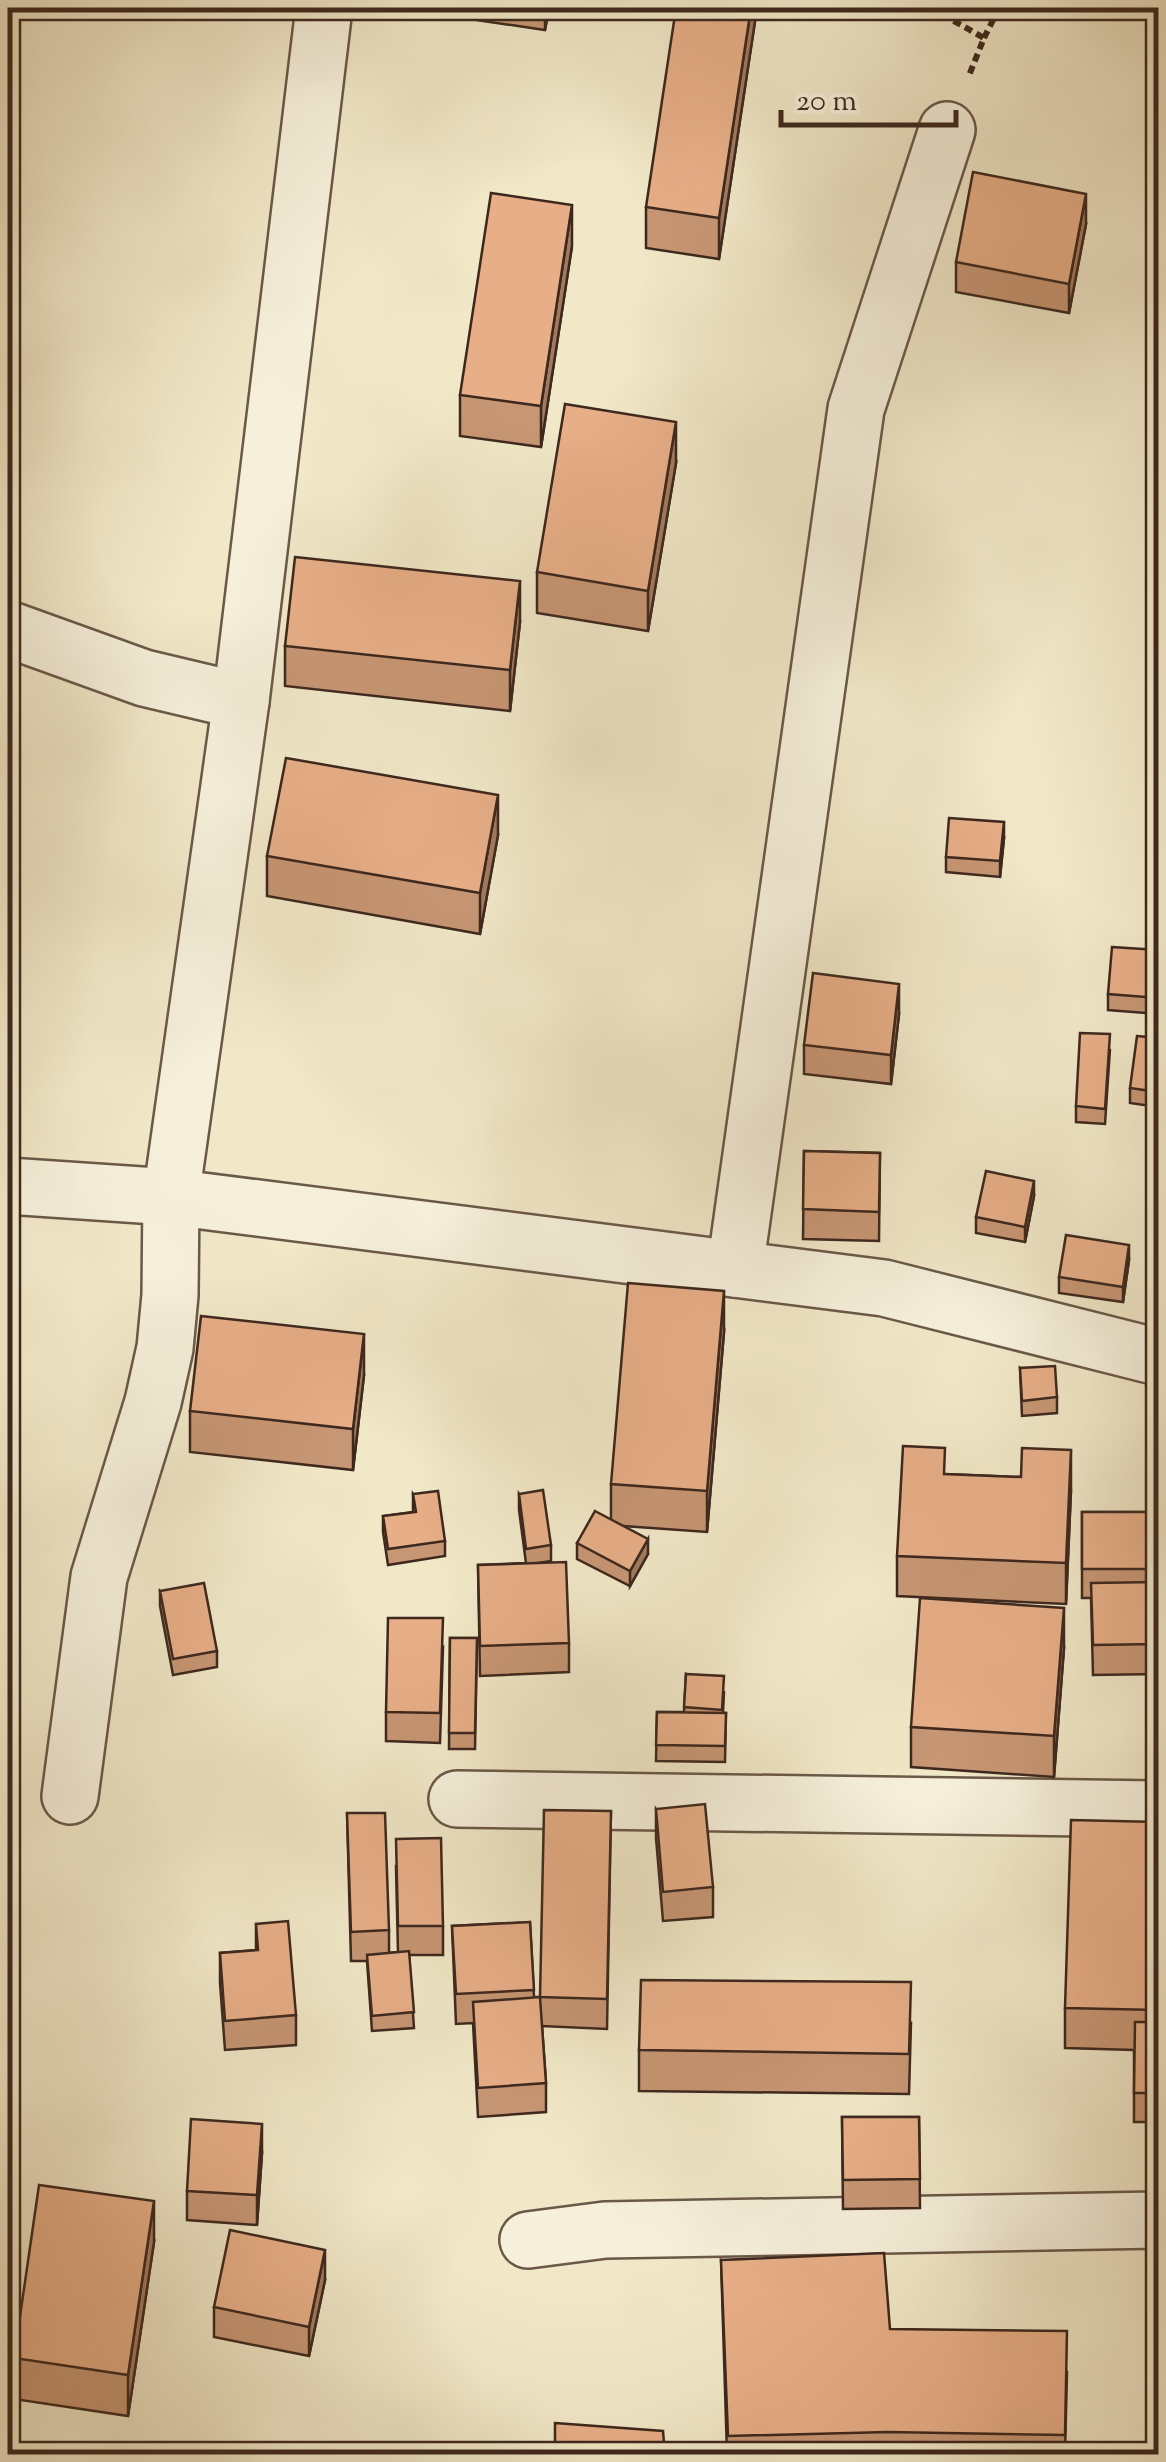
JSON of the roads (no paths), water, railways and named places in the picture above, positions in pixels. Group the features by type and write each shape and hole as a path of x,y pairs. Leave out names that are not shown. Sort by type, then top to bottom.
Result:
{"street":[{"path":"70,1796 99,1578 153,1402 165,1348 171,1198 242,702 324,8"},
{"path":"735,1270 856,409 947,130"},
{"path":"8,628 144,678 242,702"},
{"path":"8,1186 171,1198 884,1288 1158,1357"},
{"path":"457,1798 1158,1809"},
{"path":"528,2240 605,2230 1158,2220"}]}
